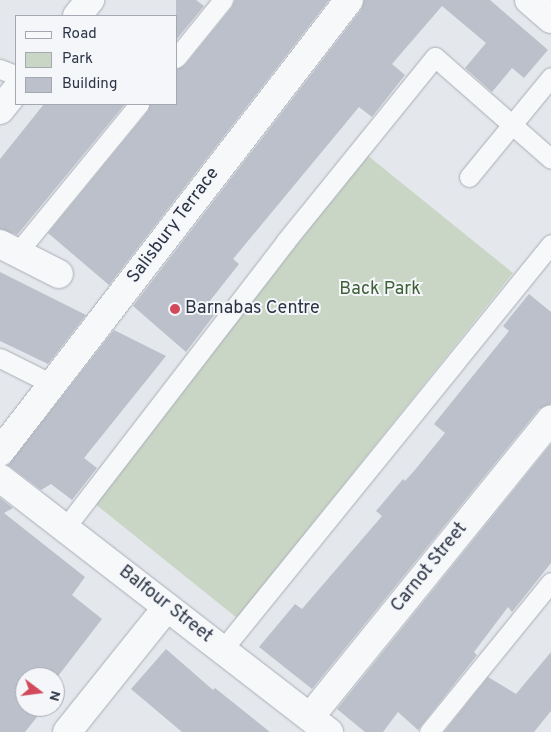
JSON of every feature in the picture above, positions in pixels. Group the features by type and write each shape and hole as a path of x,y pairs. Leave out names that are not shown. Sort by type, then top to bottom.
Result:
{"street":[{"path":"78,15 90,0"},
{"name":"Salisbury Terrace","path":"0,452 349,0"},
{"path":"529,0 551,19"},
{"path":"0,110 15,91"},
{"path":"8,248 59,274"},
{"name":"Carnot Street","path":"319,724 551,418"},
{"name":"Balfour Street","path":"0,478 319,724"},
{"path":"67,732 167,607"}],"lane":[{"path":"178,56 223,0"},
{"path":"65,528 285,242 436,57 510,125 551,159"},
{"path":"0,69 15,75"},
{"path":"469,177 551,77"},
{"path":"8,248 137,105"},
{"path":"223,649 551,244"},
{"path":"0,358 52,384"},
{"path":"429,732 551,582"}],"green space":[{"name":"Back Park","path":"367,155 513,273 237,618 94,503"}],"building":[{"path":"176,0 196,0 204,6 178,38 178,15 176,15"},
{"path":"235,0 329,0 109,285 48,233 148,111 150,105 178,105 178,68 185,65 232,7"},
{"path":"364,0 490,0 548,50 524,78 512,68 492,92 465,68 486,43 442,6 392,64 405,75 372,117 359,107 233,259 239,264 209,302 218,310 186,352 133,306 361,10"},
{"path":"43,105 124,105 17,235 0,229 0,159"},
{"path":"0,272 86,315 48,364 0,341"},
{"path":"529,294 551,312 551,404 539,409 312,689 259,647 295,604 302,609 382,516 376,511 403,479 405,481 414,471 445,433 434,424 509,331 503,326"},
{"path":"114,330 166,356 84,458 97,468 72,500 51,484 41,490 8,465"},
{"path":"551,444 551,563 512,612 508,607 474,652 477,655 418,730 398,712 383,732 365,732 337,709"},
{"path":"0,498 13,508 4,513 85,577 72,595 102,619 65,667 15,667 15,717 37,717 25,732 0,732"},
{"path":"166,649 213,690 215,688 270,732 182,732 131,689"},
{"path":"551,652 551,711 534,732 444,732 488,677 516,694"}],"place":[{"name":"Barnabas Centre","path":"175,309"}]}
